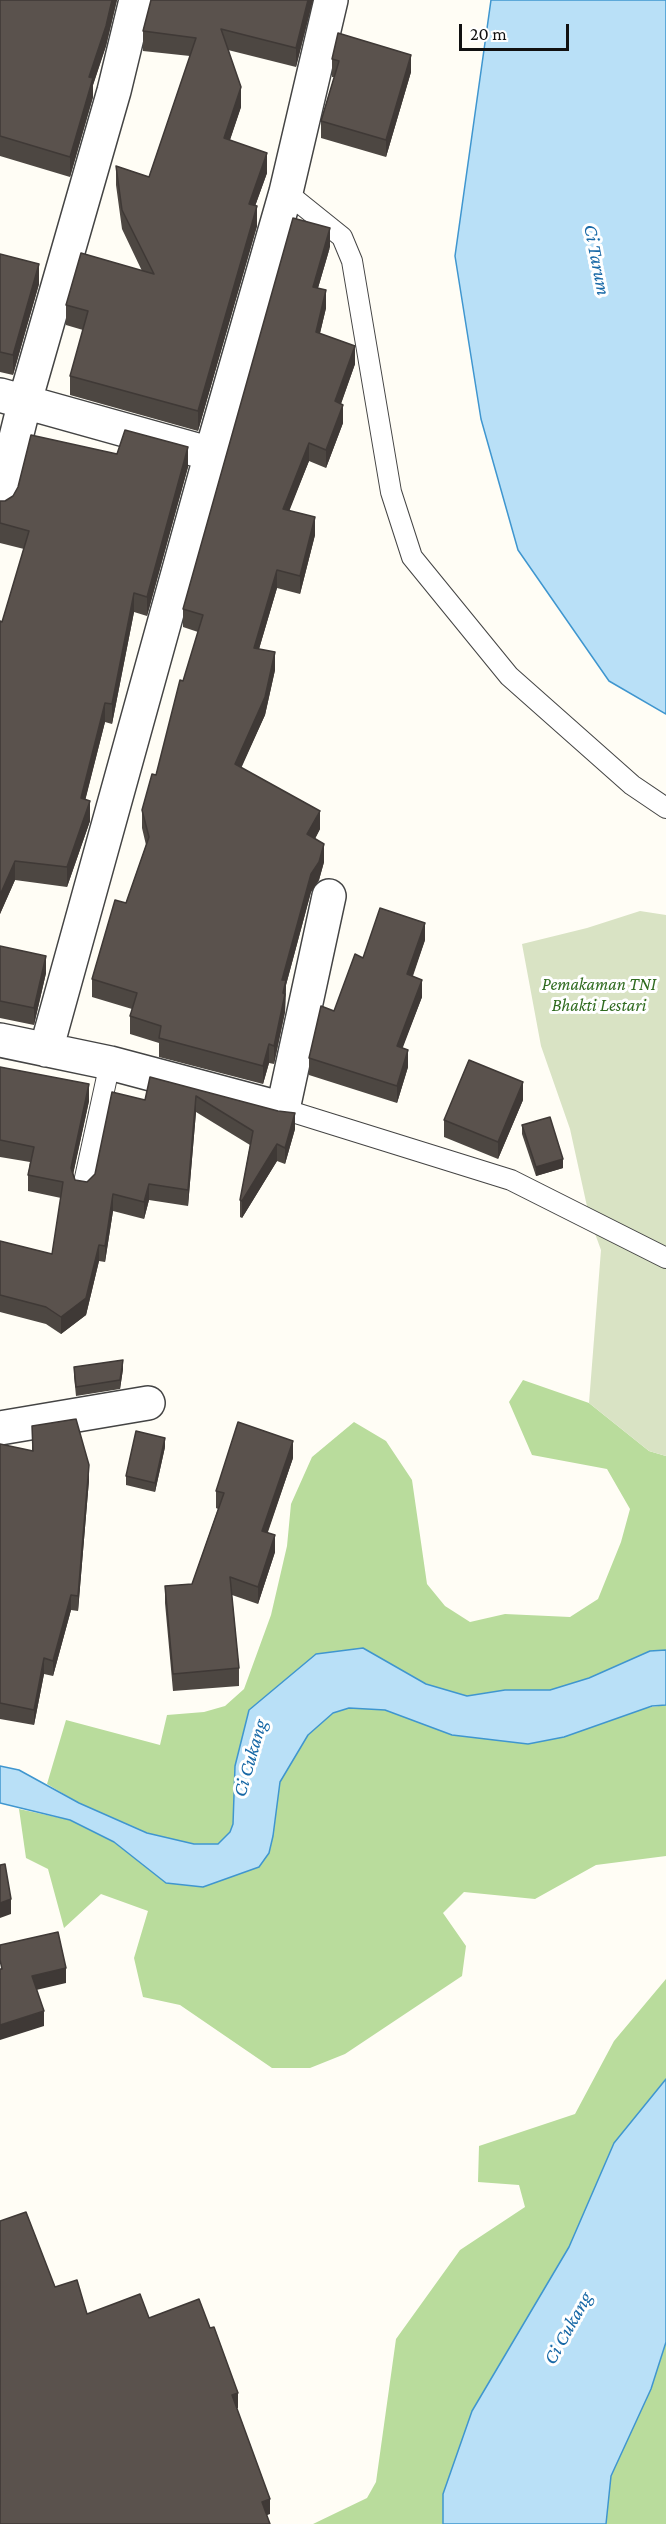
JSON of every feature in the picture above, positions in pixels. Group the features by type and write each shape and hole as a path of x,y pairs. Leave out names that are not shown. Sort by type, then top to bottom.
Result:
{"street":[{"path":"0,502 13,398 111,102 136,0"},
{"path":"46,1050 286,192 332,0"},
{"path":"13,398 211,454"},
{"path":"0,1040 110,1063 283,1109 329,897"},
{"path":"0,1428 148,1404"}],"lane":[{"path":"286,192 342,237 352,261 391,492 412,557 509,676 632,785 666,808"},
{"path":"83,1187 110,1063"},
{"path":"283,1109 511,1180 666,1258"}],"green space":[{"name":"Pemakaman TNI Bhakti Lestari","path":"640,911 666,915 666,1456 649,1451 589,1403 601,1250 590,1220 570,1129 541,1046 522,944 587,928"},
{"path":"523,1380 589,1403 649,1451 666,1456 666,1650 650,1651 589,1678 550,1690 505,1690 467,1696 426,1684 363,1648 235,1766 233,1824 230,1832 218,1844 194,1844 147,1833 79,1803 47,1784 66,1720 160,1745 167,1715 204,1712 225,1706 244,1689 271,1615 287,1546 291,1504 312,1457 354,1422 386,1441 412,1480 427,1584 445,1606 470,1622 505,1614 570,1617 598,1599 621,1542 630,1509 607,1469 532,1455 509,1402"},
{"path":"666,1705 666,1856 596,1865 535,1899 464,1892 443,1913 466,1946 462,1976 345,2054 310,2068 272,2068 180,2005 143,1997 134,1958 148,1911 101,1894 64,1928 48,1869 26,1858 19,1809 70,1820 114,1842 166,1883 269,1853 280,1782 308,1735 332,1713 349,1708 385,1710 452,1735"},
{"path":"666,1979 666,2079 614,2143 569,2247 443,2494 443,2524 313,2524 367,2498 376,2482 396,2339 460,2250 525,2207 519,2185 478,2182 479,2146 575,2114 614,2041"},
{"path":"666,2342 666,2524 606,2524 611,2476 651,2389"}],"water":[{"name":"Ci Tarum","path":"491,0 666,0 666,714 609,681 518,550 481,419 455,256"},
{"name":"Ci Cukang","path":"363,1648 426,1684 467,1696 505,1690 550,1690 589,1678 650,1651 666,1650 666,1705 652,1706 564,1737 528,1744 452,1735 385,1710 349,1708 333,1713 308,1735 280,1782 269,1853 259,1867 203,1887 166,1883 114,1842 70,1820 0,1803 0,1766 19,1770 79,1803 147,1833 194,1844 218,1844 230,1832 233,1824 235,1766 249,1710 316,1654"},
{"name":"Ci Cukang","path":"666,2079 666,2342 651,2389 611,2476 606,2524 443,2524 443,2494 472,2411 569,2247 614,2143"}],"building":[{"path":"0,0 112,0 89,77 93,78 70,157 0,136"},
{"path":"151,0 308,0 296,48 221,29 241,87 224,138 267,153 249,204 257,206 198,411 70,376 88,311 66,305 81,253 154,274 122,210 116,166 149,177 196,38 143,31"},
{"path":"338,33 411,55 386,140 321,121 339,61 332,59"},
{"path":"293,218 330,228 313,287 326,290 316,332 355,346 335,401 343,405 326,450 309,443 283,509 315,517 300,576 277,570 254,648 275,652 265,697 235,764 320,811 307,834 324,844 319,862 311,874 282,980 286,980 283,993 285,994 274,1046 269,1044 263,1066 159,1038 161,1026 130,1016 137,993 92,979 115,900 126,903 149,837 142,810 152,774 156,775 180,680 183,681 203,615 183,609"},
{"path":"0,254 39,264 13,355 0,352"},
{"path":"125,430 188,447 147,597 134,593 112,704 105,703 81,798 90,801 67,867 15,861 0,895 0,621 2,622 29,531 0,523 0,501 13,496 18,487 31,435 117,454"},
{"path":"380,908 425,923 407,974 422,980 397,1046 408,1050 397,1086 309,1058 321,1006 334,1011 355,954 363,958"},
{"path":"0,946 46,956 34,1008 0,1001"},
{"path":"469,1060 523,1082 498,1142 444,1120"},
{"path":"0,1067 89,1084 71,1168 75,1180 87,1182 95,1174 112,1092 145,1100 150,1077 278,1111 295,1113 285,1148 277,1144 242,1201 240,1200 253,1131 196,1096 188,1190 149,1184 144,1202 113,1194 105,1246 99,1245 86,1298 61,1317 46,1307 0,1295 0,1241 52,1254 63,1182 28,1175 34,1147 0,1140"},
{"path":"550,1117 563,1159 536,1167 522,1125"},
{"path":"123,1360 120,1380 76,1387 74,1367"},
{"path":"76,1419 89,1465 78,1596 71,1595 53,1661 44,1658 34,1710 0,1703 0,1444 33,1451 32,1426"},
{"path":"238,1422 293,1441 262,1531 275,1535 258,1587 230,1577 239,1668 173,1674 165,1586 192,1584 224,1493 216,1491"},
{"path":"136,1431 165,1438 155,1483 126,1476"},
{"path":"5,1864 11,1899 0,1903 0,1865"},
{"path":"58,1932 66,1968 32,1976 44,2011 0,2025 0,1969 2,1969 0,1945"},
{"path":"26,2212 55,2287 77,2280 87,2314 140,2294 149,2318 199,2299 210,2328 214,2327 238,2393 232,2395 270,2499 262,2502 270,2524 0,2524 0,2221"}]}
